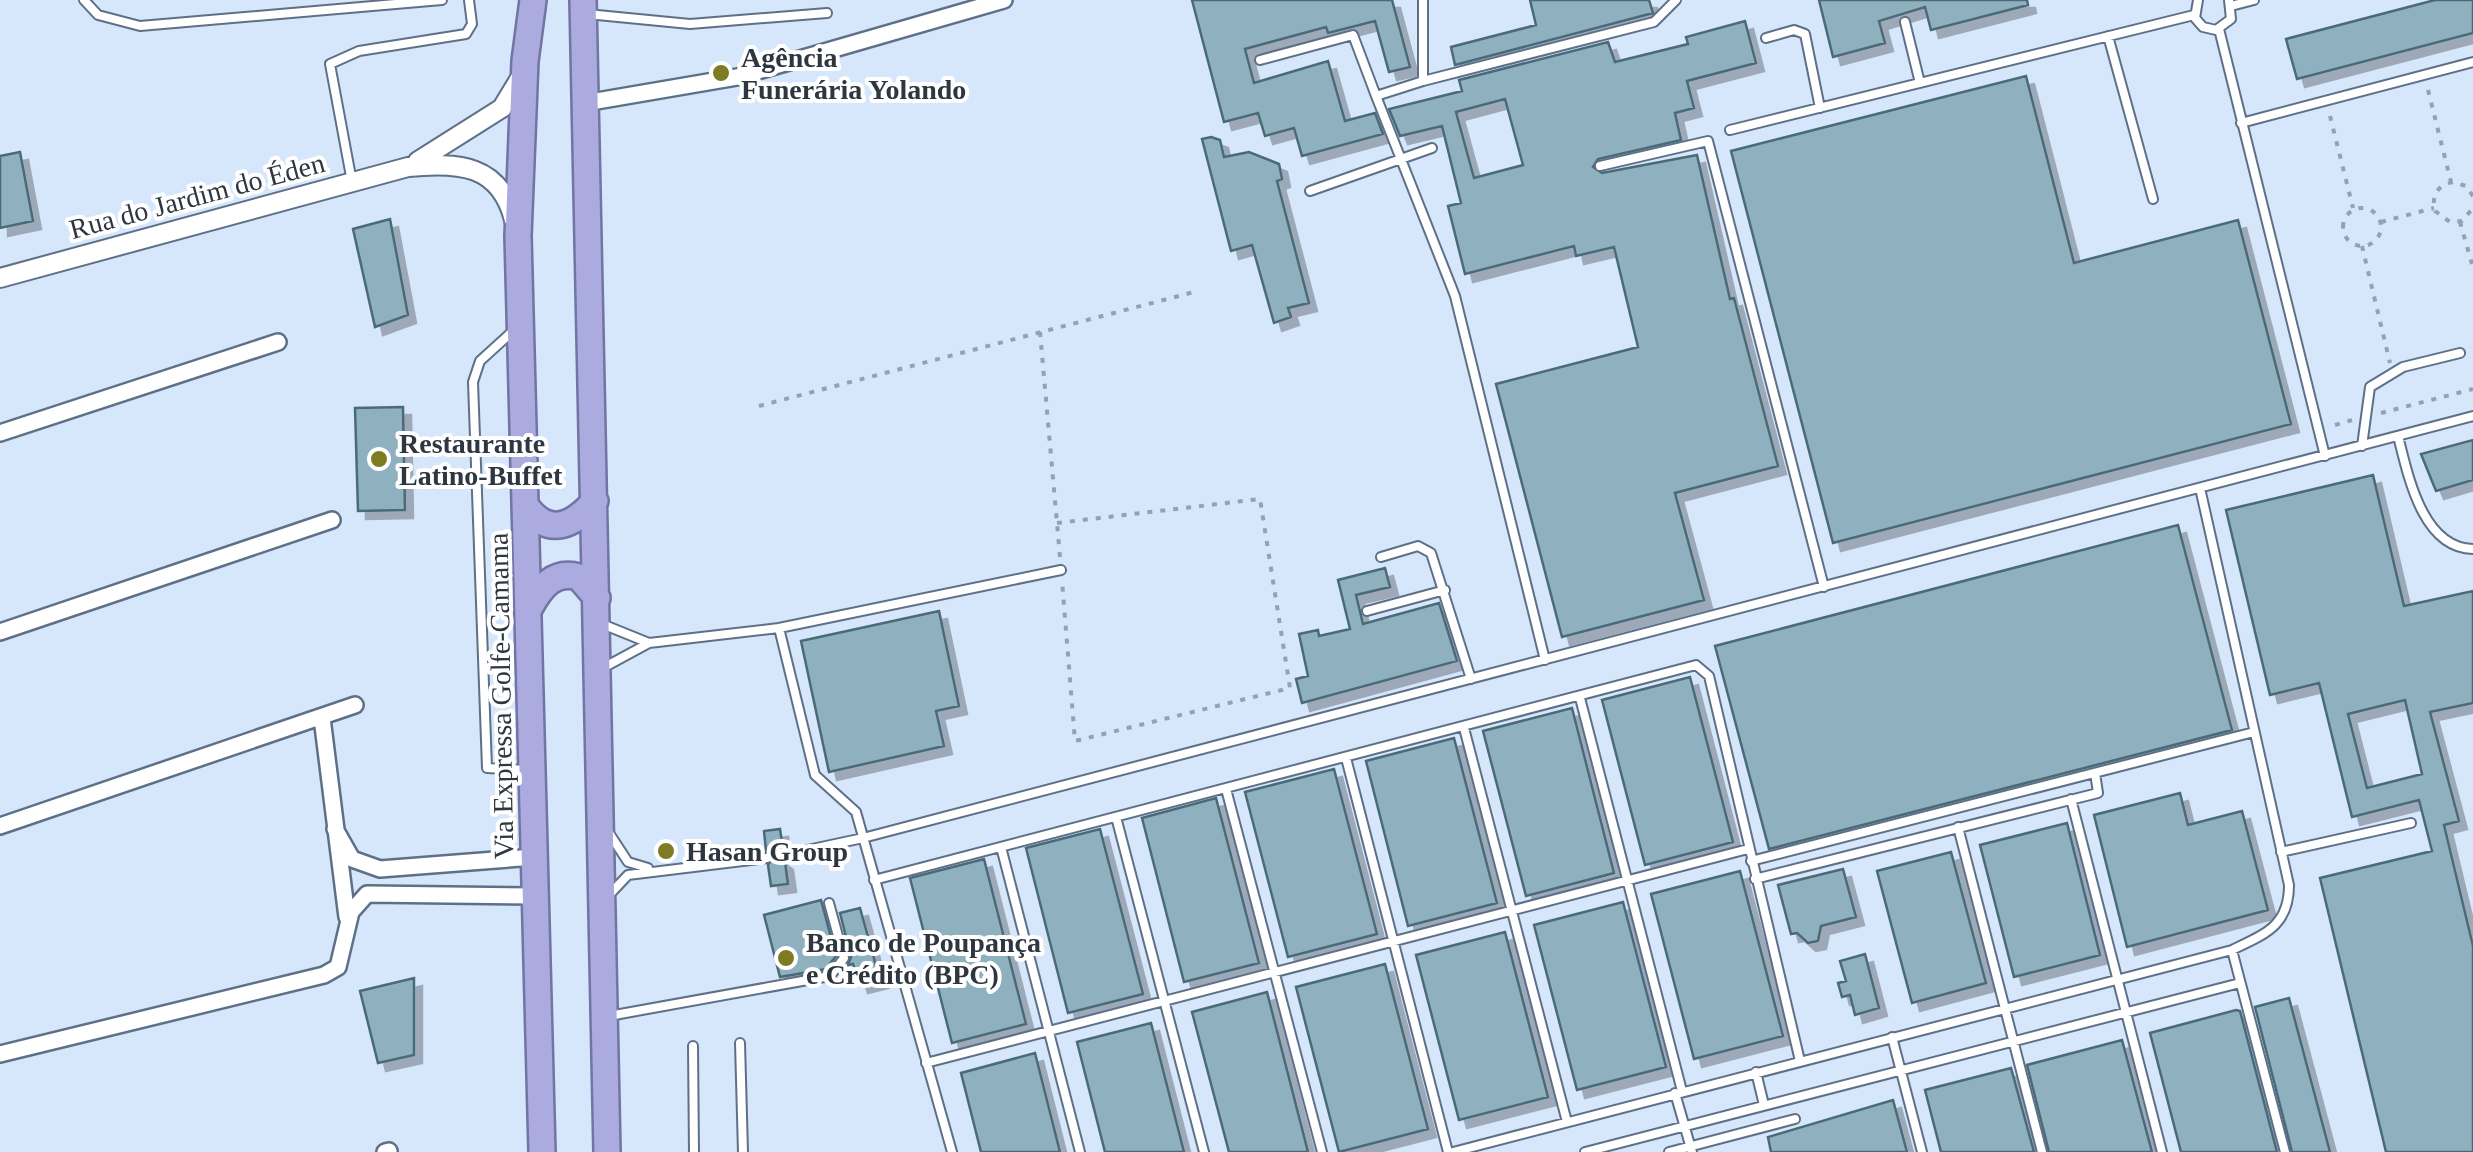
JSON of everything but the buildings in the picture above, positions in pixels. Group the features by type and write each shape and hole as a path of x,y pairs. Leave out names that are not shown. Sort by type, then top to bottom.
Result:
{"highway":[{"name":"Via Expressa Golfe-Camama","path":"532,0 525,62 518,236 542,1152"},
{"path":"582,7 607,1152"},
{"path":"528,509 541,524 553,528 572,522 595,501"},
{"path":"530,607 546,584 563,574 579,577 597,610"}],"street":[{"path":"585,103 737,77 1004,0"},
{"path":"408,166 502,108 521,77 525,62"},
{"path":"408,166 449,162 476,167 496,181 510,202 518,236"},
{"name":"Rua do Jardim do Éden","path":"0,278 408,166"},
{"path":"0,433 278,342"},
{"path":"0,632 332,520"},
{"path":"0,826 355,705"},
{"path":"322,718 348,926"},
{"path":"336,829 352,859 380,870 534,858"},
{"path":"0,1054 324,975 338,967 357,902 367,894 536,896"}],"lane":[{"path":"84,0 98,15 140,26 442,0"},
{"path":"352,182 330,64 359,51 466,34 472,24 469,0"},
{"path":"1422,0 1423,82"},
{"path":"1376,96 1654,22 1676,0"},
{"path":"2198,0 2194,16 2202,28 2219,29 2231,19 2230,3 2254,0"},
{"path":"582,7 690,24 827,13"},
{"path":"1730,130 2194,16"},
{"path":"1905,22 1920,83"},
{"path":"2219,29 2325,456"},
{"path":"1766,38 1794,30 1804,34 1820,108"},
{"path":"1260,60 1354,35 1398,159 1426,216 1454,296 1545,660"},
{"path":"2108,36 2152,199"},
{"path":"2241,124 2473,62"},
{"path":"1600,166 1708,140 1824,587"},
{"path":"1310,191 1432,148"},
{"path":"522,323 480,362 472,382 485,763 490,772 532,770"},
{"path":"2362,446 2370,387 2403,368 2460,352"},
{"path":"784,855 863,838 2473,416"},
{"path":"2398,436 2426,518 2443,539 2473,549"},
{"path":"1346,758 1450,1152 2232,950 2274,929 2285,916 2289,886 2200,488"},
{"path":"1381,557 1425,547 1445,590 1471,679"},
{"path":"597,671 649,642 779,628 1061,570"},
{"path":"1367,611 1445,590"},
{"path":"597,610 649,642"},
{"path":"779,628 815,774 856,812 952,1152"},
{"path":"874,880 1702,666 1709,676 1800,1061"},
{"path":"1580,698 1628,880 1691,1149"},
{"path":"1464,728 1567,1122"},
{"path":"1751,861 2254,732"},
{"path":"1755,879 2099,792 2095,773"},
{"path":"1226,789 1322,1152"},
{"path":"2071,798 2162,1152"},
{"path":"599,808 615,846 628,862 652,870"},
{"path":"1116,817 1204,1152"},
{"path":"2281,852 2411,823"},
{"path":"1958,828 2042,1152"},
{"path":"1002,847 1080,1152"},
{"path":"926,1064 1748,849"},
{"path":"603,918 607,899 628,875 767,858"},
{"path":"605,1017 830,976 844,958 830,902"},
{"path":"2232,950 2285,1152"},
{"path":"1585,1152 2240,983"},
{"path":"1892,1037 1922,1152"},
{"path":"740,1044 743,1152"},
{"path":"693,1046 694,1152"},
{"path":"1756,1072 1764,1105"},
{"path":"1669,1152 1795,1119"}],"path":[{"path":"2428,90 2451,182"},
{"path":"2330,116 2354,209"},
{"path":"2460,222 2444,220 2434,208 2436,192 2451,182 2466,186 2473,196"},
{"path":"2381,222 2434,208"},
{"path":"2460,222 2473,208"},
{"path":"2381,222 2369,209 2354,209 2343,221 2344,235 2362,246 2392,368"},
{"path":"2362,246 2377,239 2381,222"},
{"path":"2460,222 2472,264"},
{"path":"759,406 1194,292"},
{"path":"1040,332 1075,741 1290,688 1260,499 1057,523"},
{"path":"2370,416 2473,389"},
{"path":"2335,425 2352,420"}],"place":[{"name":"Agência Funerária Yolando","path":"721,73"},
{"name":"Restaurante Latino-Buffet","path":"379,459"},
{"name":"Hasan Group","path":"666,851"},
{"name":"Banco de Poupança e Crédito (BPC)","path":"786,958"}]}
